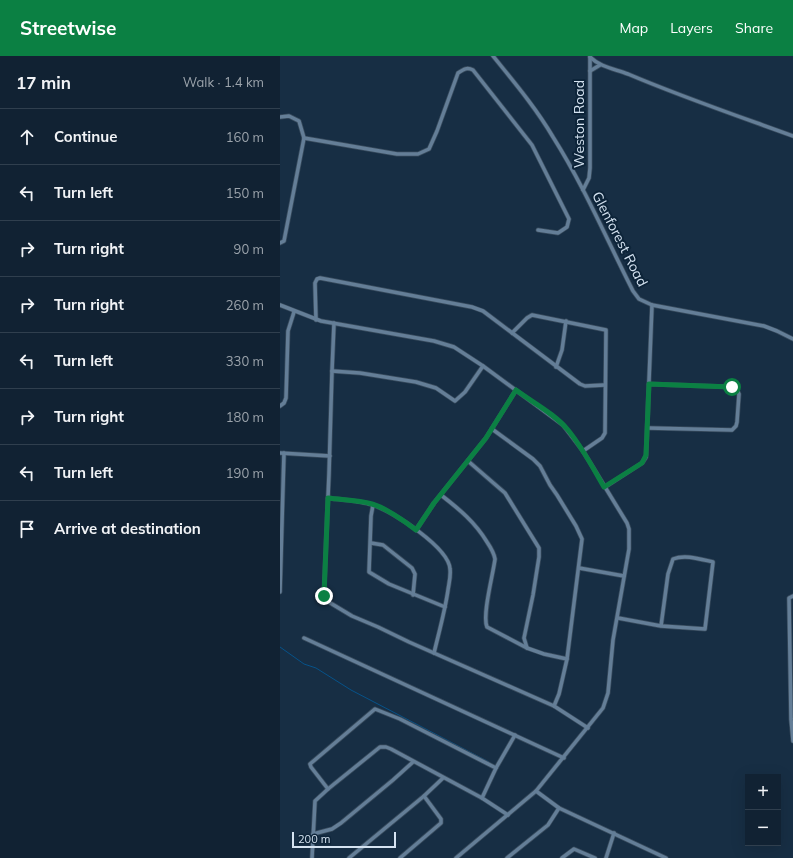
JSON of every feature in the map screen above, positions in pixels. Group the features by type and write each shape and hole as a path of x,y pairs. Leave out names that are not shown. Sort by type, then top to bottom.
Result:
{"street":[{"name":"Glenforest Road","path":"493,56 544,122 562,150 632,291 639,299 652,305 764,326 793,339"},
{"name":"Weston Road","path":"583,190 590,174 590,56"},
{"path":"590,56 600,65 620,71 674,94 793,136"},
{"path":"590,71 600,65"},
{"path":"304,138 397,154 418,154 429,149 458,73 465,68 469,68 473,70 532,145 569,219 567,227 558,233 538,230"},
{"path":"280,117 289,116 299,121 304,138 284,241 280,243"},
{"path":"316,320 316,283 317,279 322,278 476,308 483,311 556,367 583,385 605,385"},
{"path":"280,305 316,320 441,342 454,347 483,366 563,425 583,451 604,487 628,523 629,549 613,640 610,676 604,708 536,791 456,858"},
{"path":"604,487 645,460 648,428 652,305"},
{"path":"280,406 284,403 286,398 288,331 294,312"},
{"path":"512,333 530,316 566,321 606,330 604,435 583,451"},
{"path":"556,367 562,350 566,321"},
{"path":"334,324 324,591 327,601 352,616 490,679 554,706 588,728"},
{"path":"332,371 360,372 416,382 436,388 454,402 465,392 483,366"},
{"path":"648,428 732,430 737,422 739,394 738,390 732,387 649,384"},
{"path":"416,530 492,429 516,390"},
{"path":"492,429 533,459 542,468 550,485 576,526 582,539 567,658 559,694 554,706"},
{"path":"280,592 282,453 330,456"},
{"path":"468,461 505,493 526,524 539,548 533,595 524,638 526,648"},
{"path":"441,495 477,526 494,554 495,559 487,603 486,627 526,648 544,654 567,658"},
{"path":"328,498 373,505 400,518 442,552 449,564 450,577 445,607 434,653"},
{"path":"373,505 371,516 369,572 388,584 445,607"},
{"path":"371,543 382,545 412,568 415,574 413,595"},
{"path":"618,618 661,626 704,629 713,562 694,558 678,557 673,559 668,574 661,626"},
{"path":"579,568 624,576"},
{"path":"793,596 789,598 791,719 793,741"},
{"path":"304,638 564,758"},
{"path":"328,789 310,767 310,764 375,709 400,719 496,768"},
{"path":"482,798 496,768 515,735"},
{"path":"312,858 315,801 380,747 391,749 482,798 508,815"},
{"path":"313,834 332,829 341,823 413,762"},
{"path":"349,858 424,796 443,778"},
{"path":"536,791 560,808 666,858"},
{"path":"400,858 441,823 441,819 424,796"},
{"path":"507,858 548,824 560,808"},
{"path":"606,858 614,833"},
{"path":"562,858 574,849 595,858"}],"waterway":[{"path":"280,647 304,664 316,668 351,690 489,762"}],"route":[{"path":"324,596 328,498 373,505 400,518 416,530 434,503 486,438 516,390 567,429 583,451 604,487 645,460 648,428 649,384 732,387"}]}
